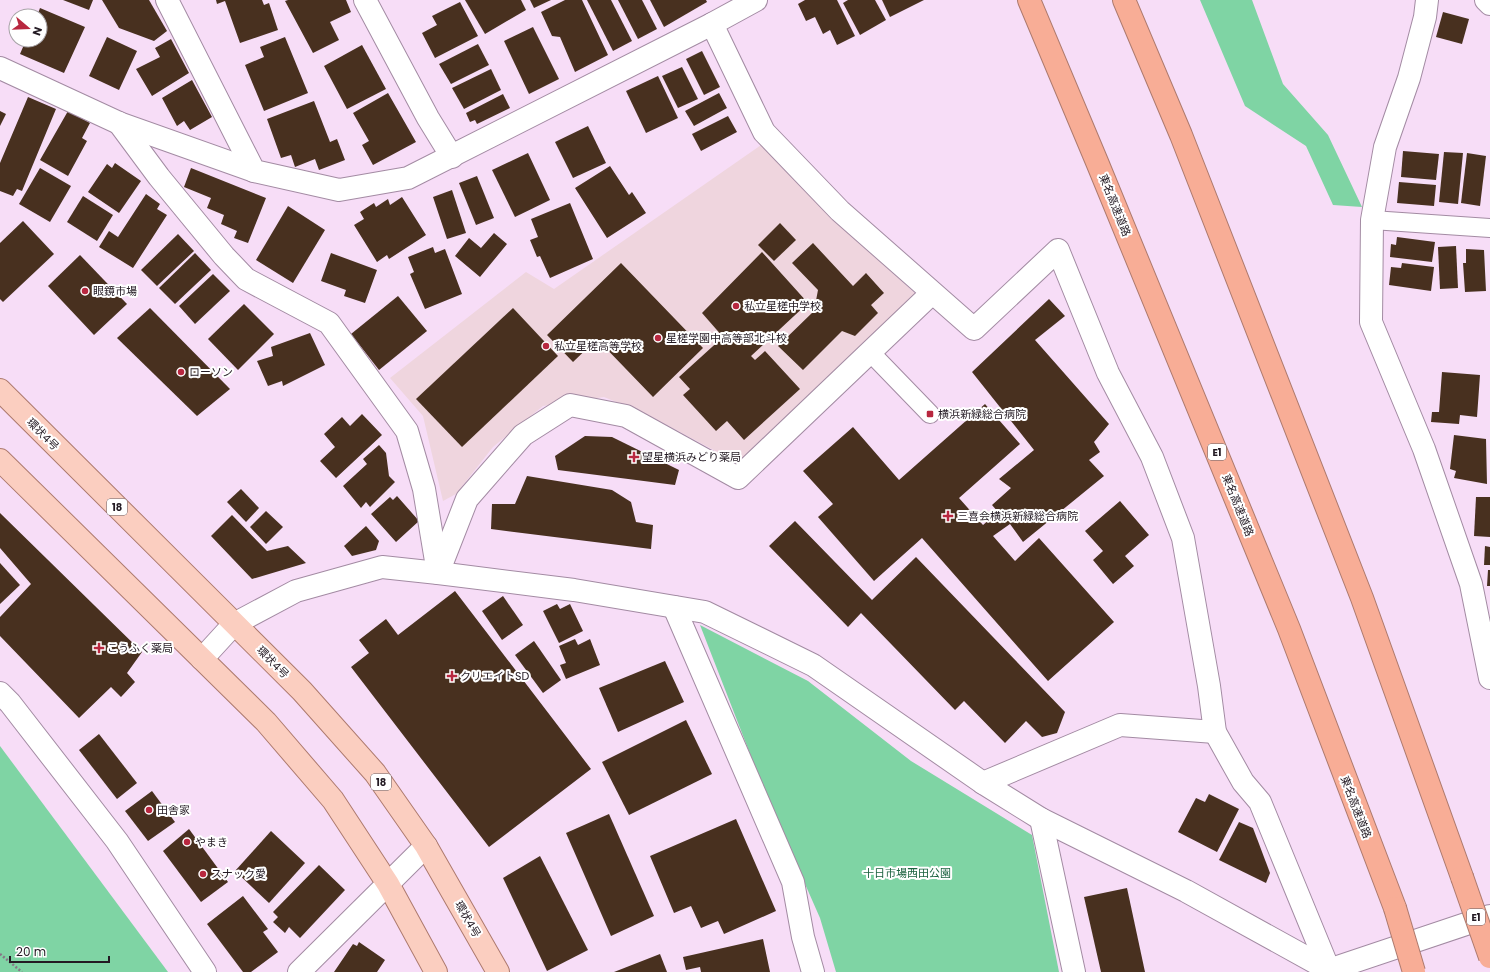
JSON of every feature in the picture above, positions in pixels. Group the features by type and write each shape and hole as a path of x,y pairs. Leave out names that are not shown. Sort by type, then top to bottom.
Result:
{"highway":[{"name":"東名高速道路","path":"1028,0 1097,162 1289,629 1394,908 1414,972"},
{"name":"E1","path":"1124,0 1181,135 1362,598 1490,956"}],"main road":[{"name":"環状4号","path":"0,390 302,691 375,773 426,846 498,972"},
{"path":"0,460 266,722 333,800 388,884 436,972"}],"street":[{"path":"167,0 254,171"},
{"path":"365,0 428,118 452,157"},
{"path":"0,68 119,123 254,171 339,190 408,178 452,157 756,0"},
{"path":"1427,0 1425,17 1409,78 1385,147 1372,220 1371,322 1424,449 1471,584 1490,678"},
{"path":"1486,0 1490,4"},
{"path":"712,24 764,132 840,211 974,329 1058,250 1108,373 1152,457 1183,538 1209,686 1215,732 1243,782 1260,802 1329,971"},
{"path":"119,123 159,178 224,256 246,279 329,323 407,431 424,489 438,573"},
{"path":"438,573 467,498 523,435 570,405 626,416 738,478 932,293"},
{"path":"202,659 234,624 296,591 382,567 574,590 705,612 812,665 983,783 1041,819 1186,891 1329,971 1490,916"},
{"path":"674,607 793,882 803,937 813,972"},
{"path":"0,693 10,703 117,841 206,972"},
{"path":"983,783 1120,725 1215,732"},
{"path":"1041,819 1074,972"},
{"path":"299,972 426,846"}],"lane":[{"path":"1372,220 1490,228"},
{"path":"870,352 930,414"}],"path":[{"path":"0,954 22,972"}],"shaded area":[{"name":"星槎学園中高等部北斗校","path":"764,143 839,222 919,297 738,463 648,415 604,397 543,406 493,447 456,494 443,501 423,416 390,378 526,272 554,289"}],"green space":[{"path":"1200,0 1252,0 1283,84 1328,135 1362,207 1333,205 1306,146 1245,106"},
{"name":"十日市場西田公園","path":"700,625 808,681 911,761 1032,835 1059,972 836,972 820,918 768,800"},
{"path":"0,746 168,972 0,972"}],"building":[{"path":"63,0 93,0 89,10"},
{"path":"102,0 149,0 167,31 154,41 119,28"},
{"path":"216,0 262,0 264,5 269,3 278,30 240,43 225,1 217,4"},
{"path":"346,0 351,12 330,22 339,40 313,53 285,1"},
{"path":"465,0 521,0 526,10 485,34"},
{"path":"530,0 551,0 534,8"},
{"path":"565,0 582,0 608,55 575,72 560,37 552,36 541,12"},
{"path":"587,0 611,0 632,41 613,51"},
{"path":"618,0 642,0 657,29 638,39"},
{"path":"650,0 706,0 707,2 664,27"},
{"path":"805,0 837,0 855,36 837,45 830,30 823,34 815,17 806,21 798,4"},
{"path":"848,0 875,0 886,20 860,35 843,3"},
{"path":"882,0 924,0 890,17"},
{"path":"460,2 478,36 435,58 422,33 437,25 432,16"},
{"path":"48,11 85,27 64,73 20,54 23,48 48,48"},
{"path":"1443,12 1469,19 1462,44 1436,37"},
{"path":"533,27 559,79 529,94 504,41"},
{"path":"107,37 137,51 119,90 89,76"},
{"path":"285,37 308,93 264,111 245,65 264,57 260,47"},
{"path":"171,39 189,73 152,96 136,69 160,57 155,48"},
{"path":"478,44 489,65 451,84 439,64"},
{"path":"362,45 386,89 347,109 324,66"},
{"path":"702,51 720,87 704,95 686,59"},
{"path":"682,67 698,99 678,108 662,76"},
{"path":"491,69 501,90 464,109 452,88"},
{"path":"658,76 678,118 646,133 626,91"},
{"path":"192,80 212,117 190,130 184,121 177,126 162,98"},
{"path":"388,93 416,142 373,165 362,145 369,141 353,113"},
{"path":"719,93 727,108 694,126 685,111"},
{"path":"503,94 510,108 477,124 475,120 470,122 466,113"},
{"path":"28,97 56,109 22,191 17,189 13,196 0,191 0,163"},
{"path":"314,101 330,142 337,139 345,160 319,170 315,159 295,167 291,155 281,158 267,119"},
{"path":"0,111 6,114 0,126"},
{"path":"68,111 90,123 82,138 87,141 68,176 40,160"},
{"path":"728,116 737,132 701,151 692,134"},
{"path":"588,126 606,163 573,178 555,142"},
{"path":"1403,151 1439,154 1436,180 1401,177"},
{"path":"1444,152 1463,153 1458,204 1439,202"},
{"path":"528,153 550,200 515,217 492,170"},
{"path":"1467,153 1486,156 1480,206 1461,203"},
{"path":"115,163 141,181 119,213 88,192 107,164 112,168"},
{"path":"610,166 629,195 632,192 646,213 607,238 575,188"},
{"path":"40,168 71,186 50,222 19,204"},
{"path":"191,168 266,198 248,243 234,238 237,231 221,224 224,215 207,208 211,198 184,187"},
{"path":"477,176 494,218 476,225 459,183"},
{"path":"1399,182 1436,185 1434,206 1397,203"},
{"path":"452,190 466,233 447,239 433,197"},
{"path":"146,194 160,204 157,209 167,215 133,268 99,247 109,231 118,237"},
{"path":"83,196 113,215 97,241 67,222"},
{"path":"402,197 426,235 389,259 387,255 377,262 354,225 364,219 360,212 374,203 376,207 388,199 390,205"},
{"path":"570,203 593,259 550,278 540,256 537,257 530,240 538,237 531,219"},
{"path":"288,206 325,230 293,283 256,260"},
{"path":"23,221 54,254 3,302 0,299 0,243"},
{"path":"780,223 796,240 774,261 758,245"},
{"path":"494,233 507,244 480,277 455,256 469,238 481,248"},
{"path":"178,234 194,251 157,286 141,270"},
{"path":"1397,237 1435,242 1432,262 1390,257 1391,244 1396,245"},
{"path":"813,243 853,286 866,273 884,293 871,305 878,313 855,336 842,331 803,370 778,346 814,311 818,290 792,263"},
{"path":"1456,246 1458,288 1440,289 1438,247"},
{"path":"433,247 435,253 445,249 462,294 425,309 410,274 414,272 408,257"},
{"path":"1466,249 1484,250 1486,291 1465,292 1463,263 1466,263"},
{"path":"762,252 808,303 751,356 755,360 765,351 800,389 744,440 727,421 716,431 683,395 690,389 679,377 723,337 702,313"},
{"path":"195,253 211,270 175,304 159,288"},
{"path":"331,253 377,270 365,303 344,296 346,290 321,281"},
{"path":"80,255 127,304 94,335 48,286"},
{"path":"621,263 703,348 653,397 597,339 573,362 547,335"},
{"path":"1402,263 1434,267 1431,291 1389,285 1391,267 1401,268"},
{"path":"213,274 230,291 195,324 179,306"},
{"path":"398,296 427,331 379,370 351,334"},
{"path":"1049,299 1065,316 1035,340 1109,424 1094,442 1100,452 1089,460 1104,476 1023,542 1010,524 993,536 1015,561 1039,538 1114,622 1048,681 922,538 874,581 818,517 833,504 803,471 853,427 899,480 985,404 1020,444 959,498 983,525 998,512 992,505 1011,488 999,479 1034,450 972,372"},
{"path":"244,304 274,334 238,370 208,339"},
{"path":"150,308 230,389 197,416 117,338"},
{"path":"513,308 558,356 462,447 416,399"},
{"path":"310,333 325,365 283,386 282,381 268,386 257,361 273,356 271,347"},
{"path":"1442,372 1480,375 1477,417 1460,415 1459,424 1431,422 1432,412 1439,412"},
{"path":"362,414 382,435 336,478 320,461 335,447 324,434 342,417 350,426"},
{"path":"1454,435 1486,439 1487,484 1454,478 1456,471 1450,469"},
{"path":"585,436 612,437 679,470 675,485 558,470 555,456"},
{"path":"379,445 386,453 389,476 395,482 370,507 366,502 361,508 343,486 367,464 363,459"},
{"path":"527,476 612,490 631,502 636,522 653,525 651,549 491,529 492,504 515,504"},
{"path":"241,489 259,508 246,522 227,502"},
{"path":"397,496 419,521 396,542 371,514 390,497 393,500"},
{"path":"1476,497 1490,497 1490,537 1474,536"},
{"path":"1120,501 1149,535 1125,556 1134,566 1113,584 1093,560 1103,551 1085,531"},
{"path":"266,511 283,527 266,544 250,527"},
{"path":"0,513 142,652 127,673 135,682 121,697 111,687 79,718 0,636 0,617 31,584 0,548"},
{"path":"232,515 267,551 288,546 306,563 252,579 211,536"},
{"path":"795,521 872,600 916,557 1065,712 1057,733 1042,737 1026,721 1005,743 964,701 955,710 861,613 848,627 769,546"},
{"path":"366,526 379,541 376,550 352,556 344,546"},
{"path":"1485,546 1490,547 1490,565 1484,565"},
{"path":"0,563 20,585 0,604"},
{"path":"1488,570 1490,570 1490,586 1487,586"},
{"path":"455,591 591,769 489,847 351,667 369,653 359,640 386,619 398,635"},
{"path":"503,596 523,625 502,640 482,611"},
{"path":"557,604 560,609 570,604 583,631 559,643 543,611"},
{"path":"575,639 578,645 590,639 600,665 566,679 560,665 566,663 559,646"},
{"path":"534,641 561,680 543,693 515,655"},
{"path":"665,661 684,702 618,732 599,688"},
{"path":"686,720 712,774 629,815 602,762"},
{"path":"99,734 137,783 117,799 79,750"},
{"path":"152,791 175,822 148,841 125,811"},
{"path":"1209,794 1239,809 1217,852 1178,832 1196,798 1205,802"},
{"path":"609,814 654,916 611,936 566,833"},
{"path":"736,819 776,911 724,934 718,921 701,928 691,906 674,913 650,856"},
{"path":"1239,822 1253,828 1270,873 1266,883 1219,860"},
{"path":"189,829 228,882 201,902 163,851"},
{"path":"271,831 305,863 269,903 235,871"},
{"path":"540,856 588,950 547,971 503,878"},
{"path":"319,865 345,890 300,938 289,927 285,933 273,922 278,917 273,912"},
{"path":"1127,888 1145,972 1101,972 1084,897"},
{"path":"243,896 268,929 263,932 278,952 251,972 243,972 207,924"},
{"path":"763,939 770,972 701,972 700,967 686,970 683,957"},
{"path":"359,942 385,960 377,972 334,972 353,944 357,946"},
{"path":"660,954 667,972 614,972"}],"place":[{"name":"眼鏡市場","path":"85,291"},
{"name":"私立星槎中学校","path":"736,306"},
{"name":"星槎学園中高等部北斗校","path":"658,338"},
{"name":"私立星槎高等学校","path":"546,346"},
{"name":"ローソン","path":"181,372"},
{"name":"横浜新緑総合病院","path":"930,414"},
{"name":"望星横浜みどり薬局","path":"634,457"},
{"name":"三喜会横浜新緑総合病院","path":"948,516"},
{"name":"こうふく薬局","path":"99,648"},
{"name":"クリエイトSD","path":"452,676"},
{"name":"田舎家","path":"149,810"},
{"name":"やまき","path":"187,842"},
{"name":"スナック愛","path":"203,874"}]}
